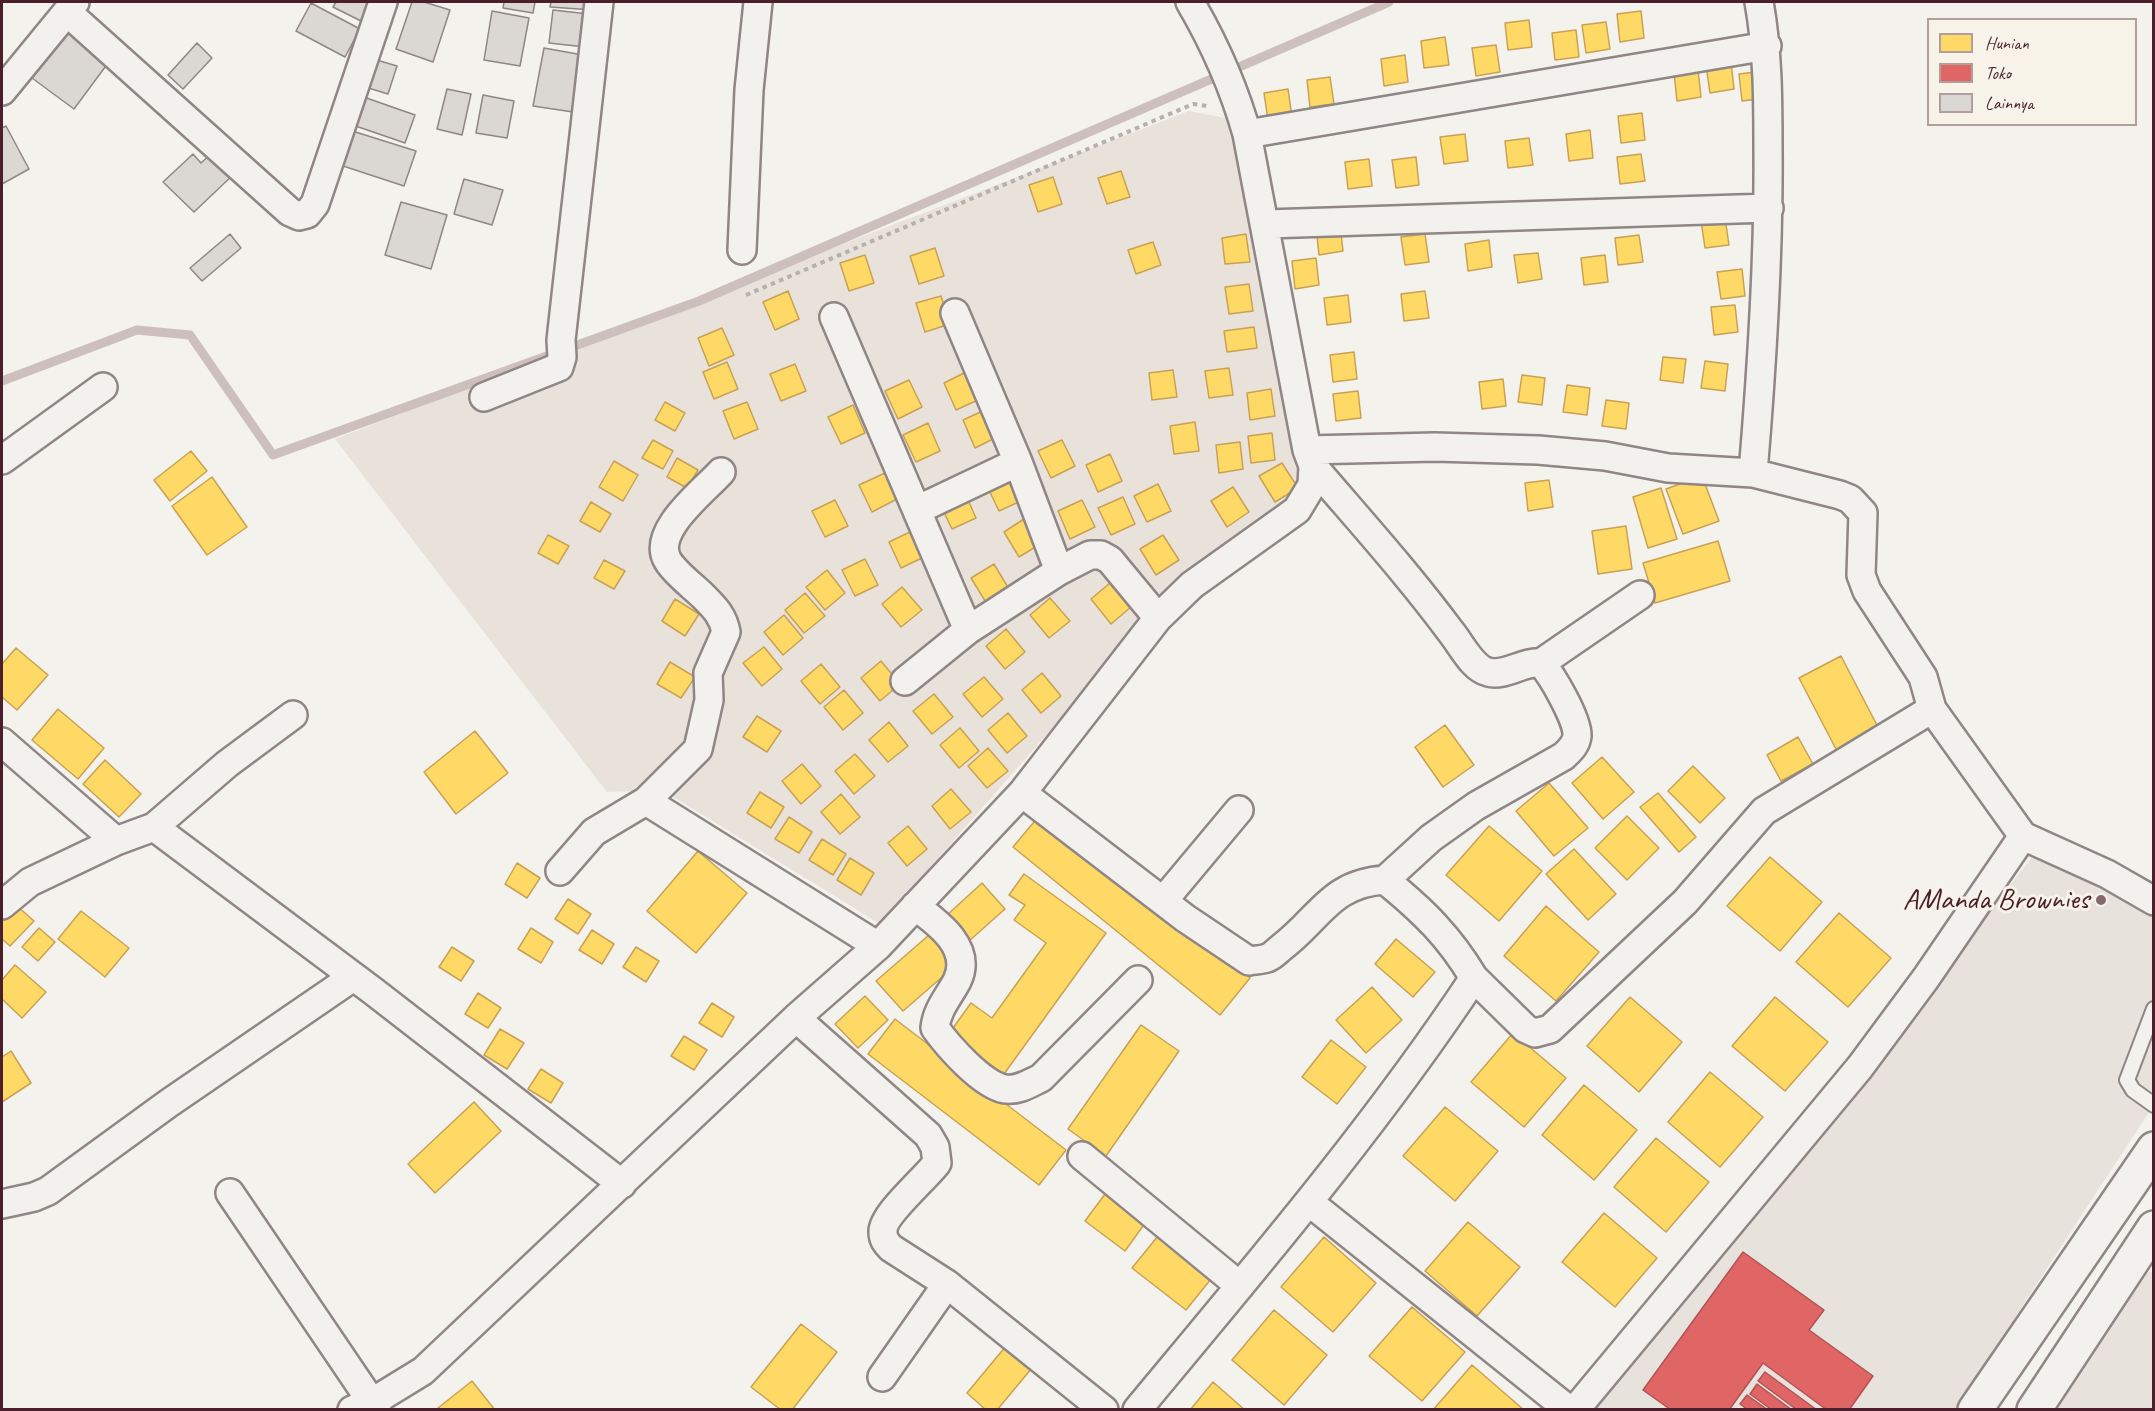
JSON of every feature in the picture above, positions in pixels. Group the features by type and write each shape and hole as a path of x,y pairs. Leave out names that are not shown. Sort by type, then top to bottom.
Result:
{"highway":[{"path":"1975,1410 2154,1149"},
{"path":"2034,1410 2154,1228"}],"street":[{"path":"2,91 71,7 250,177 290,212 299,216 307,214 315,204 383,2"},
{"path":"484,397 549,373 559,367 599,2"},
{"path":"742,250 749,90 758,2"},
{"path":"230,1193 367,1407 408,1382 423,1371 796,1018 878,946 1022,793 1158,618 1192,585 1297,510 1312,485 1310,458 1266,224 1241,112 1218,56 1190,2"},
{"path":"1753,473 1763,347 1768,208 1767,46 1760,2"},
{"path":"1241,112 1767,46"},
{"path":"1266,224 1768,208"},
{"path":"955,313 1018,462 1059,572"},
{"path":"834,317 968,630"},
{"path":"2,460 103,387"},
{"path":"1310,458 1435,447 1538,450 1605,456 1668,468 1753,473 1840,495 1858,505 1863,513 1861,575 1867,591 1923,677 1932,709 2023,836 2107,874 2154,901"},
{"path":"1022,793 1225,947 1249,961 1267,958 1291,940 1322,907 1346,890 1359,882 1385,880 1431,838 1476,806 1550,765 1573,747 1577,736 1574,720 1548,670 1541,663 1532,662 1497,673 1487,672 1476,665 1310,458"},
{"path":"917,510 1018,462"},
{"path":"560,870 594,832 646,801 698,748 709,700 708,673 726,632 718,611 668,562 663,548 665,537 672,524 721,472"},
{"path":"905,681 968,630 1090,555 1101,555 1117,568 1158,618"},
{"path":"1541,663 1640,595"},
{"path":"1385,880 1426,914 1453,944 1474,978 1526,1029 1534,1033 1550,1029 1685,902 1746,829 1764,812 1932,709"},
{"path":"2,905 30,882 116,841 154,826 227,764 293,715"},
{"path":"6,753 116,841"},
{"path":"646,801 878,946"},
{"path":"1163,901 1239,810"},
{"path":"154,826 622,1184"},
{"path":"1575,1410 1860,1067 1926,978 2023,836"},
{"path":"915,906 939,924 955,942 962,961 958,980 937,1013 935,1028 947,1046 988,1081 1005,1089 1021,1088 1041,1078 1138,980"},
{"path":"2,1204 48,1191 169,1103 353,977"},
{"path":"1137,1410 1310,1202 1427,1048 1474,978"},
{"path":"796,1018 928,1135 935,1146 937,1163 889,1216 882,1230 884,1241 891,1248 947,1284 1104,1410"},
{"path":"1082,1156 1240,1286"},
{"path":"1310,1202 1569,1410"},
{"path":"882,1377 947,1284"}],"lane":[{"path":"2154,1009 2127,1080 2133,1090 2154,1105"}],"path":[{"path":"746,295 1193,104 1241,112"}],"shaded area":[{"path":"1189,111 1241,121 1307,493 1159,607 880,924 662,790 607,792 335,439"},
{"path":"2037,851 2153,916 2153,1106 1955,1409 1593,1410"},
{"path":"2149,1271 2153,1273 2153,1409 2050,1410"}],"building: Hunian":[{"path":"1641,11 1644,38 1620,42 1617,14"},
{"path":"1529,20 1532,47 1508,50 1505,23"},
{"path":"1606,22 1610,49 1586,53 1582,25"},
{"path":"1576,30 1579,57 1555,60 1552,33"},
{"path":"1445,37 1449,65 1424,68 1421,41"},
{"path":"1496,45 1500,72 1476,76 1472,48"},
{"path":"1405,55 1408,82 1384,86 1381,59"},
{"path":"1731,62 1734,89 1710,93 1706,65"},
{"path":"1698,70 1701,97 1677,101 1674,73"},
{"path":"1763,71 1766,98 1742,101 1739,74"},
{"path":"1330,77 1334,104 1310,107 1307,80"},
{"path":"1288,89 1292,117 1268,120 1264,93"},
{"path":"1642,113 1645,140 1621,143 1618,116"},
{"path":"1590,130 1593,158 1569,161 1566,134"},
{"path":"1465,134 1468,161 1444,164 1440,137"},
{"path":"1529,138 1533,165 1508,168 1505,141"},
{"path":"1641,154 1645,181 1620,184 1617,157"},
{"path":"1416,157 1419,185 1396,188 1392,160"},
{"path":"1369,159 1372,186 1348,189 1345,162"},
{"path":"1121,171 1130,197 1107,204 1098,178"},
{"path":"1053,177 1062,204 1038,212 1029,185"},
{"path":"1725,218 1729,245 1705,248 1701,221"},
{"path":"1340,224 1343,251 1319,255 1316,227"},
{"path":"1246,234 1250,262 1225,264 1222,238"},
{"path":"1425,234 1429,262 1405,265 1401,237"},
{"path":"1639,235 1643,262 1618,265 1615,238"},
{"path":"1489,240 1492,267 1468,271 1465,244"},
{"path":"1153,242 1161,265 1136,274 1128,250"},
{"path":"935,248 944,276 919,284 910,256"},
{"path":"1538,253 1542,279 1518,283 1514,255"},
{"path":"865,255 874,283 849,291 840,263"},
{"path":"1605,255 1608,282 1584,285 1581,258"},
{"path":"1316,258 1319,285 1295,289 1292,261"},
{"path":"1742,269 1745,296 1721,299 1717,272"},
{"path":"1249,284 1253,311 1229,314 1225,287"},
{"path":"788,291 799,319 775,330 763,302"},
{"path":"1425,291 1429,318 1404,321 1401,294"},
{"path":"1348,295 1351,322 1327,325 1324,298"},
{"path":"941,296 950,324 925,332 916,303"},
{"path":"1735,305 1738,332 1714,335 1711,307"},
{"path":"1254,327 1257,348 1227,352 1224,331"},
{"path":"722,328 734,355 709,366 698,338"},
{"path":"1354,352 1357,379 1333,382 1330,355"},
{"path":"1663,357 1686,359 1683,383 1660,380"},
{"path":"1705,361 1728,364 1725,391 1701,388"},
{"path":"727,362 738,389 714,399 703,372"},
{"path":"795,364 806,391 781,401 770,374"},
{"path":"1229,368 1233,395 1209,398 1205,371"},
{"path":"1173,370 1177,397 1152,400 1149,373"},
{"path":"968,371 980,399 956,410 944,383"},
{"path":"1522,375 1545,378 1542,405 1518,402"},
{"path":"1503,379 1506,406 1482,409 1479,382"},
{"path":"909,380 922,407 898,419 885,391"},
{"path":"1567,385 1590,388 1587,415 1563,412"},
{"path":"1271,389 1275,416 1250,420 1247,393"},
{"path":"1358,391 1361,418 1336,421 1333,394"},
{"path":"1606,400 1629,403 1626,429 1602,426"},
{"path":"665,402 685,413 675,431 655,420"},
{"path":"747,402 758,429 734,439 723,411"},
{"path":"853,405 865,433 841,444 828,417"},
{"path":"987,409 999,436 975,448 963,420"},
{"path":"1195,422 1199,451 1174,454 1170,426"},
{"path":"928,423 940,451 916,462 903,435"},
{"path":"1272,433 1275,460 1251,463 1248,436"},
{"path":"653,440 673,451 663,469 642,458"},
{"path":"1062,440 1075,466 1051,478 1038,451"},
{"path":"1240,442 1243,469 1219,473 1216,445"},
{"path":"191,451 207,471 170,501 154,480"},
{"path":"1110,454 1122,481 1098,492 1086,465"},
{"path":"677,458 698,470 687,488 667,477"},
{"path":"614,461 638,475 623,501 599,487"},
{"path":"1282,463 1298,488 1275,502 1259,476"},
{"path":"1010,472 1023,500 999,511 986,484"},
{"path":"885,473 897,499 872,512 859,485"},
{"path":"1702,476 1719,521 1683,534 1666,489"},
{"path":"212,477 247,527 207,555 172,506"},
{"path":"1549,480 1553,507 1528,511 1525,483"},
{"path":"1158,484 1171,511 1147,522 1134,496"},
{"path":"1233,487 1249,512 1227,527 1211,501"},
{"path":"1661,488 1677,539 1648,548 1633,497"},
{"path":"964,491 976,518 952,529 939,502"},
{"path":"1123,497 1135,524 1111,535 1098,508"},
{"path":"835,500 848,526 825,537 812,511"},
{"path":"1082,500 1095,527 1070,539 1058,511"},
{"path":"591,502 611,514 600,532 580,521"},
{"path":"1027,517 1042,543 1019,557 1004,532"},
{"path":"1626,526 1632,569 1598,574 1592,531"},
{"path":"912,531 924,557 901,568 889,542"},
{"path":"548,535 569,546 558,564 538,553"},
{"path":"1163,535 1179,560 1156,575 1140,549"},
{"path":"1718,541 1730,581 1655,603 1643,563"},
{"path":"865,559 878,585 855,596 842,570"},
{"path":"604,560 625,571 614,589 594,578"},
{"path":"994,564 1009,589 987,604 971,578"},
{"path":"827,570 845,593 825,610 806,587"},
{"path":"1110,583 1131,607 1111,624 1091,599"},
{"path":"902,587 922,610 901,627 882,604"},
{"path":"805,593 825,616 804,633 785,610"},
{"path":"1050,598 1070,621 1049,638 1030,615"},
{"path":"675,599 699,614 685,636 662,621"},
{"path":"784,615 803,638 783,655 764,632"},
{"path":"1006,629 1025,652 1005,669 986,646"},
{"path":"764,647 782,669 762,686 743,663"},
{"path":"16,648 48,675 17,710 2,697 2,664"},
{"path":"1841,656 1879,729 1837,751 1799,678"},
{"path":"881,661 900,684 880,701 861,678"},
{"path":"670,662 695,677 681,698 657,684"},
{"path":"821,664 840,687 820,704 801,681"},
{"path":"1042,673 1061,696 1041,713 1022,690"},
{"path":"984,677 1003,699 982,717 963,694"},
{"path":"844,690 863,713 843,730 824,707"},
{"path":"934,694 953,717 932,734 913,711"},
{"path":"58,709 104,748 78,779 32,740"},
{"path":"1008,713 1027,736 1007,753 988,730"},
{"path":"757,716 781,731 767,752 743,737"},
{"path":"889,722 908,746 888,762 869,740"},
{"path":"1445,725 1474,765 1443,787 1415,747"},
{"path":"960,728 979,751 959,768 940,745"},
{"path":"475,731 508,773 456,814 424,772"},
{"path":"1798,737 1813,764 1781,781 1767,755"},
{"path":"988,748 1008,771 987,788 968,766"},
{"path":"855,754 875,776 854,794 835,771"},
{"path":"1602,757 1634,792 1603,819 1572,783"},
{"path":"105,760 141,794 119,817 83,784"},
{"path":"802,764 821,786 801,804 782,781"},
{"path":"1693,766 1725,798 1700,823 1668,791"},
{"path":"1549,783 1588,828 1554,856 1516,811"},
{"path":"951,789 971,812 950,829 932,806"},
{"path":"760,792 784,807 771,828 747,813"},
{"path":"1658,793 1696,837 1679,852 1640,807"},
{"path":"841,794 860,817 840,834 821,812"},
{"path":"1044,810 1250,978 1220,1015 1013,847"},
{"path":"1627,816 1659,848 1627,880 1595,848"},
{"path":"789,817 812,832 799,853 775,839"},
{"path":"908,826 927,849 907,866 888,843"},
{"path":"1489,826 1542,871 1499,921 1446,875"},
{"path":"822,839 846,854 833,875 809,860"},
{"path":"1574,849 1616,894 1588,920 1546,874"},
{"path":"698,851 747,893 696,953 647,911"},
{"path":"1770,857 1822,902 1780,951 1727,906"},
{"path":"850,858 874,873 861,895 837,880"},
{"path":"517,863 540,878 527,898 505,884"},
{"path":"1024,874 1106,933 1004,1074 948,1035 971,1003 992,1018 1046,943 1014,920 1025,905 1009,895"},
{"path":"982,883 1005,909 969,941 946,916"},
{"path":"568,899 591,914 578,934 555,919"},
{"path":"16,905 34,921 10,946 2,939 2,920"},
{"path":"1546,906 1599,952 1556,1001 1504,956"},
{"path":"81,911 129,948 105,977 58,939"},
{"path":"1839,913 1891,958 1848,1007 1796,962"},
{"path":"39,928 55,942 38,961 22,947"},
{"path":"531,928 553,942 541,963 518,949"},
{"path":"592,930 614,944 602,964 579,950"},
{"path":"929,935 956,965 903,1011 876,981"},
{"path":"1396,939 1435,972 1413,997 1375,964"},
{"path":"452,947 474,961 461,981 439,967"},
{"path":"636,947 659,961 646,982 623,967"},
{"path":"15,965 46,992 22,1018 2,999 2,980"},
{"path":"1372,987 1402,1020 1366,1053 1336,1020"},
{"path":"478,993 501,1008 488,1028 465,1014"},
{"path":"865,996 888,1020 858,1048 835,1024"},
{"path":"1630,997 1682,1042 1639,1092 1587,1046"},
{"path":"1775,997 1828,1042 1785,1091 1732,1046"},
{"path":"712,1003 734,1017 722,1037 699,1023"},
{"path":"895,1019 1066,1150 1039,1185 868,1054"},
{"path":"1141,1025 1179,1051 1106,1156 1068,1129"},
{"path":"500,1029 524,1043 507,1069 484,1055"},
{"path":"1513,1033 1566,1078 1524,1127 1471,1082"},
{"path":"684,1036 707,1050 694,1070 671,1056"},
{"path":"1331,1040 1366,1067 1337,1104 1302,1077"},
{"path":"11,1051 31,1083 2,1102 2,1057"},
{"path":"541,1069 563,1083 551,1103 528,1089"},
{"path":"1710,1072 1763,1117 1720,1167 1668,1122"},
{"path":"1584,1085 1637,1130 1594,1180 1542,1135"},
{"path":"474,1102 501,1131 435,1193 408,1164"},
{"path":"1445,1107 1498,1151 1455,1201 1403,1156"},
{"path":"1656,1138 1709,1182 1666,1232 1614,1187"},
{"path":"1111,1186 1151,1215 1125,1251 1085,1221"},
{"path":"1604,1213 1657,1258 1615,1307 1562,1262"},
{"path":"1468,1222 1520,1267 1477,1316 1425,1271"},
{"path":"1158,1236 1211,1279 1186,1310 1132,1268"},
{"path":"1324,1237 1376,1283 1333,1332 1281,1287"},
{"path":"1412,1307 1465,1352 1422,1401 1369,1356"},
{"path":"1274,1310 1327,1355 1284,1405 1232,1360"},
{"path":"801,1324 837,1352 792,1410 781,1410 751,1387"},
{"path":"1006,1346 1032,1368 997,1410 986,1410 967,1393"},
{"path":"1472,1365 1524,1410 1433,1410"},
{"path":"472,1381 495,1410 439,1410 438,1408"},
{"path":"1213,1382 1245,1410 1190,1410"}],"building: Toko":[{"path":"1743,1252 1824,1310 1809,1330 1873,1376 1849,1410 1827,1410 1763,1363 1729,1410 1671,1410 1643,1390"},
{"path":"1765,1372 1817,1410 1797,1410 1758,1381"},
{"path":"1757,1384 1792,1410 1772,1410 1750,1394"},
{"path":"1747,1395 1768,1410 1748,1410 1740,1404"}],"building: Lainnya":[{"path":"336,2 371,2 361,21 333,7"},
{"path":"412,2 424,2 450,10 433,62 396,49"},
{"path":"504,2 535,2 533,13 503,8"},
{"path":"551,2 593,2 593,10 550,7"},
{"path":"311,3 360,29 345,57 296,31"},
{"path":"553,10 589,14 585,47 549,43"},
{"path":"492,11 529,18 520,66 484,60"},
{"path":"73,24 114,55 74,109 32,78"},
{"path":"197,43 212,58 183,89 168,75"},
{"path":"544,48 583,55 573,112 533,106"},
{"path":"370,58 397,66 388,94 362,86"},
{"path":"447,89 471,94 462,135 437,129"},
{"path":"358,95 415,115 405,143 347,123"},
{"path":"483,95 514,101 507,138 476,133"},
{"path":"6,126 29,169 2,184 2,128"},
{"path":"346,129 416,151 404,186 334,163"},
{"path":"213,152 235,173 194,212 163,182 193,154 201,163"},
{"path":"464,179 503,190 492,225 454,214"},
{"path":"401,202 447,215 431,269 385,255"},
{"path":"230,234 241,248 202,281 190,268"}],"waterway":[{"path":"2,381 137,330 190,335 273,455 699,301 1389,2"}],"place":[{"name":"AManda Brownies","path":"2101,900"}]}
